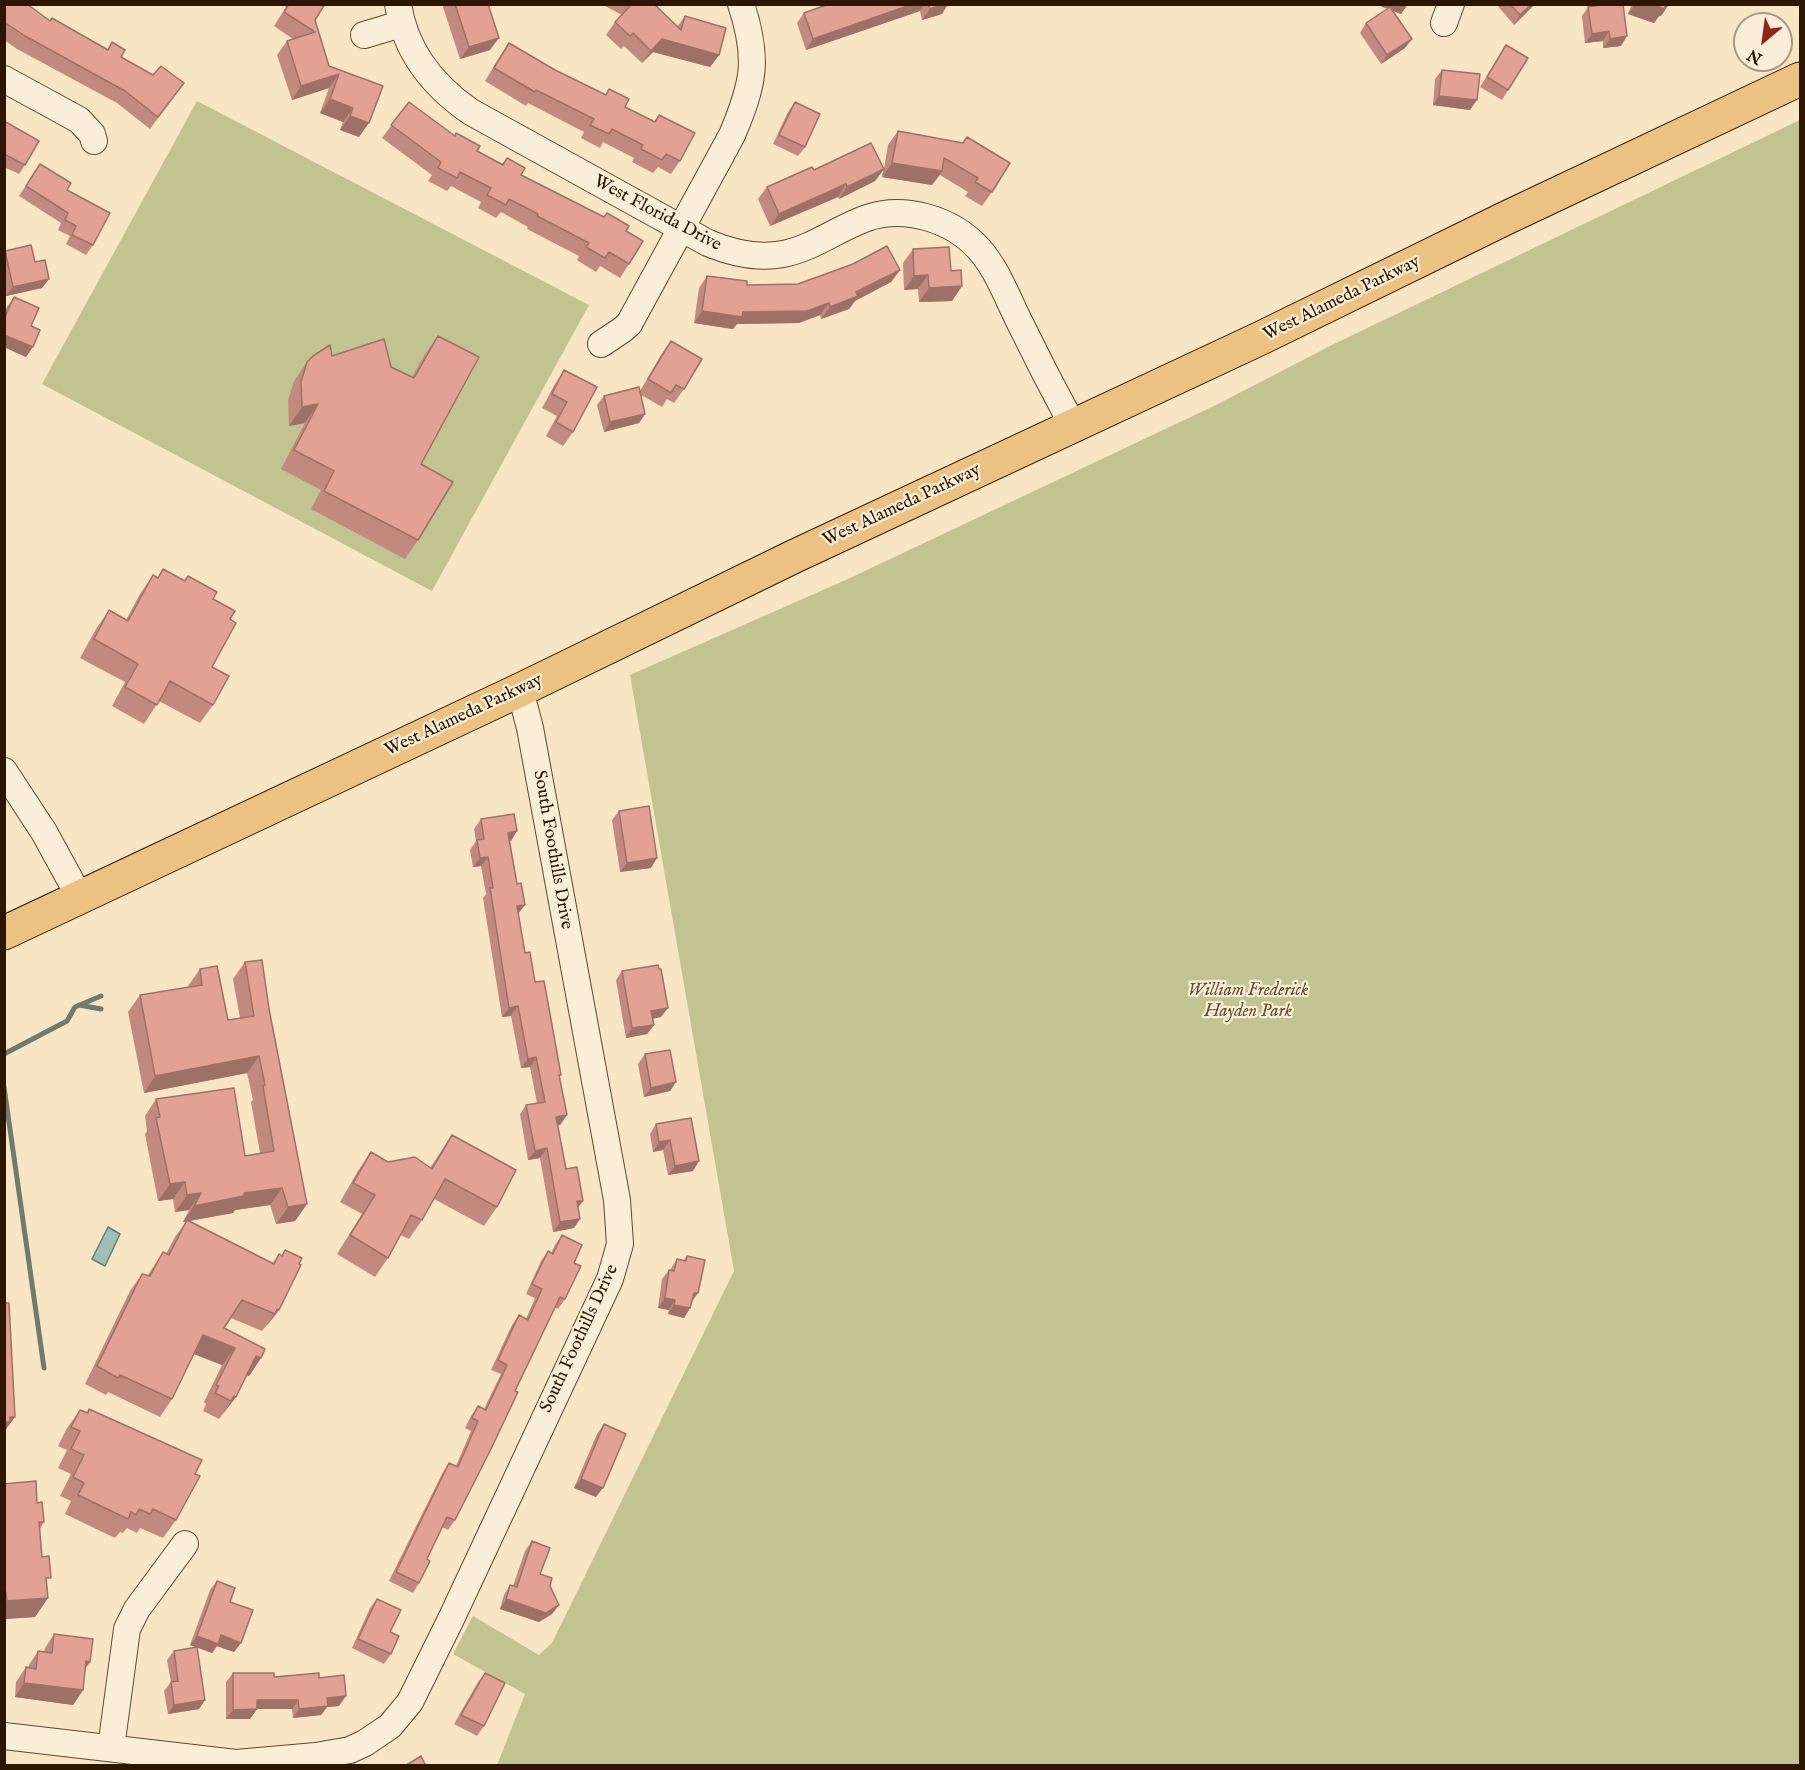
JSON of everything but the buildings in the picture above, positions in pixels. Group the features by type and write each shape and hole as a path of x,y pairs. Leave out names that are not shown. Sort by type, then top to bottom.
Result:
{"main road":[{"name":"West Alameda Parkway","path":"4,933 520,690 795,556 1261,338 1506,218 1800,79"}],"street":[{"path":"601,344 629,324 732,135 751,81 750,32 741,4"},
{"path":"364,35 400,14"},
{"name":"West Florida Drive","path":"400,14 412,50 428,75 439,87 471,112 680,230 725,250 760,256 781,255 798,250 868,218 904,214 938,221 968,238 990,265 1073,426"},
{"path":"4,79 79,120 92,134 94,141"},
{"name":"South Foothills Drive","path":"4,1736 236,1764 316,1756 350,1750 365,1743 390,1725 410,1702 453,1617 604,1292 618,1256 620,1230 617,1200 530,728 520,690"},
{"path":"4,771 45,832 79,896"},
{"path":"111,1748 127,1629 137,1609 185,1544"}],"green space":[{"path":"197,101 589,305 432,591 42,384"},
{"name":"William Frederick Hayden Park","path":"1800,120 1800,1765 497,1765 525,1694 453,1654 473,1616 539,1655 552,1643 734,1271 630,675 848,579 1216,405 1332,345"}],"water":[{"path":"108,1227 120,1234 105,1266 92,1259"}],"waterway":[{"path":"4,1054 67,1021 75,1007 101,996"},
{"path":"79,1005 101,1009"},
{"path":"4,1087 44,1368"}]}
